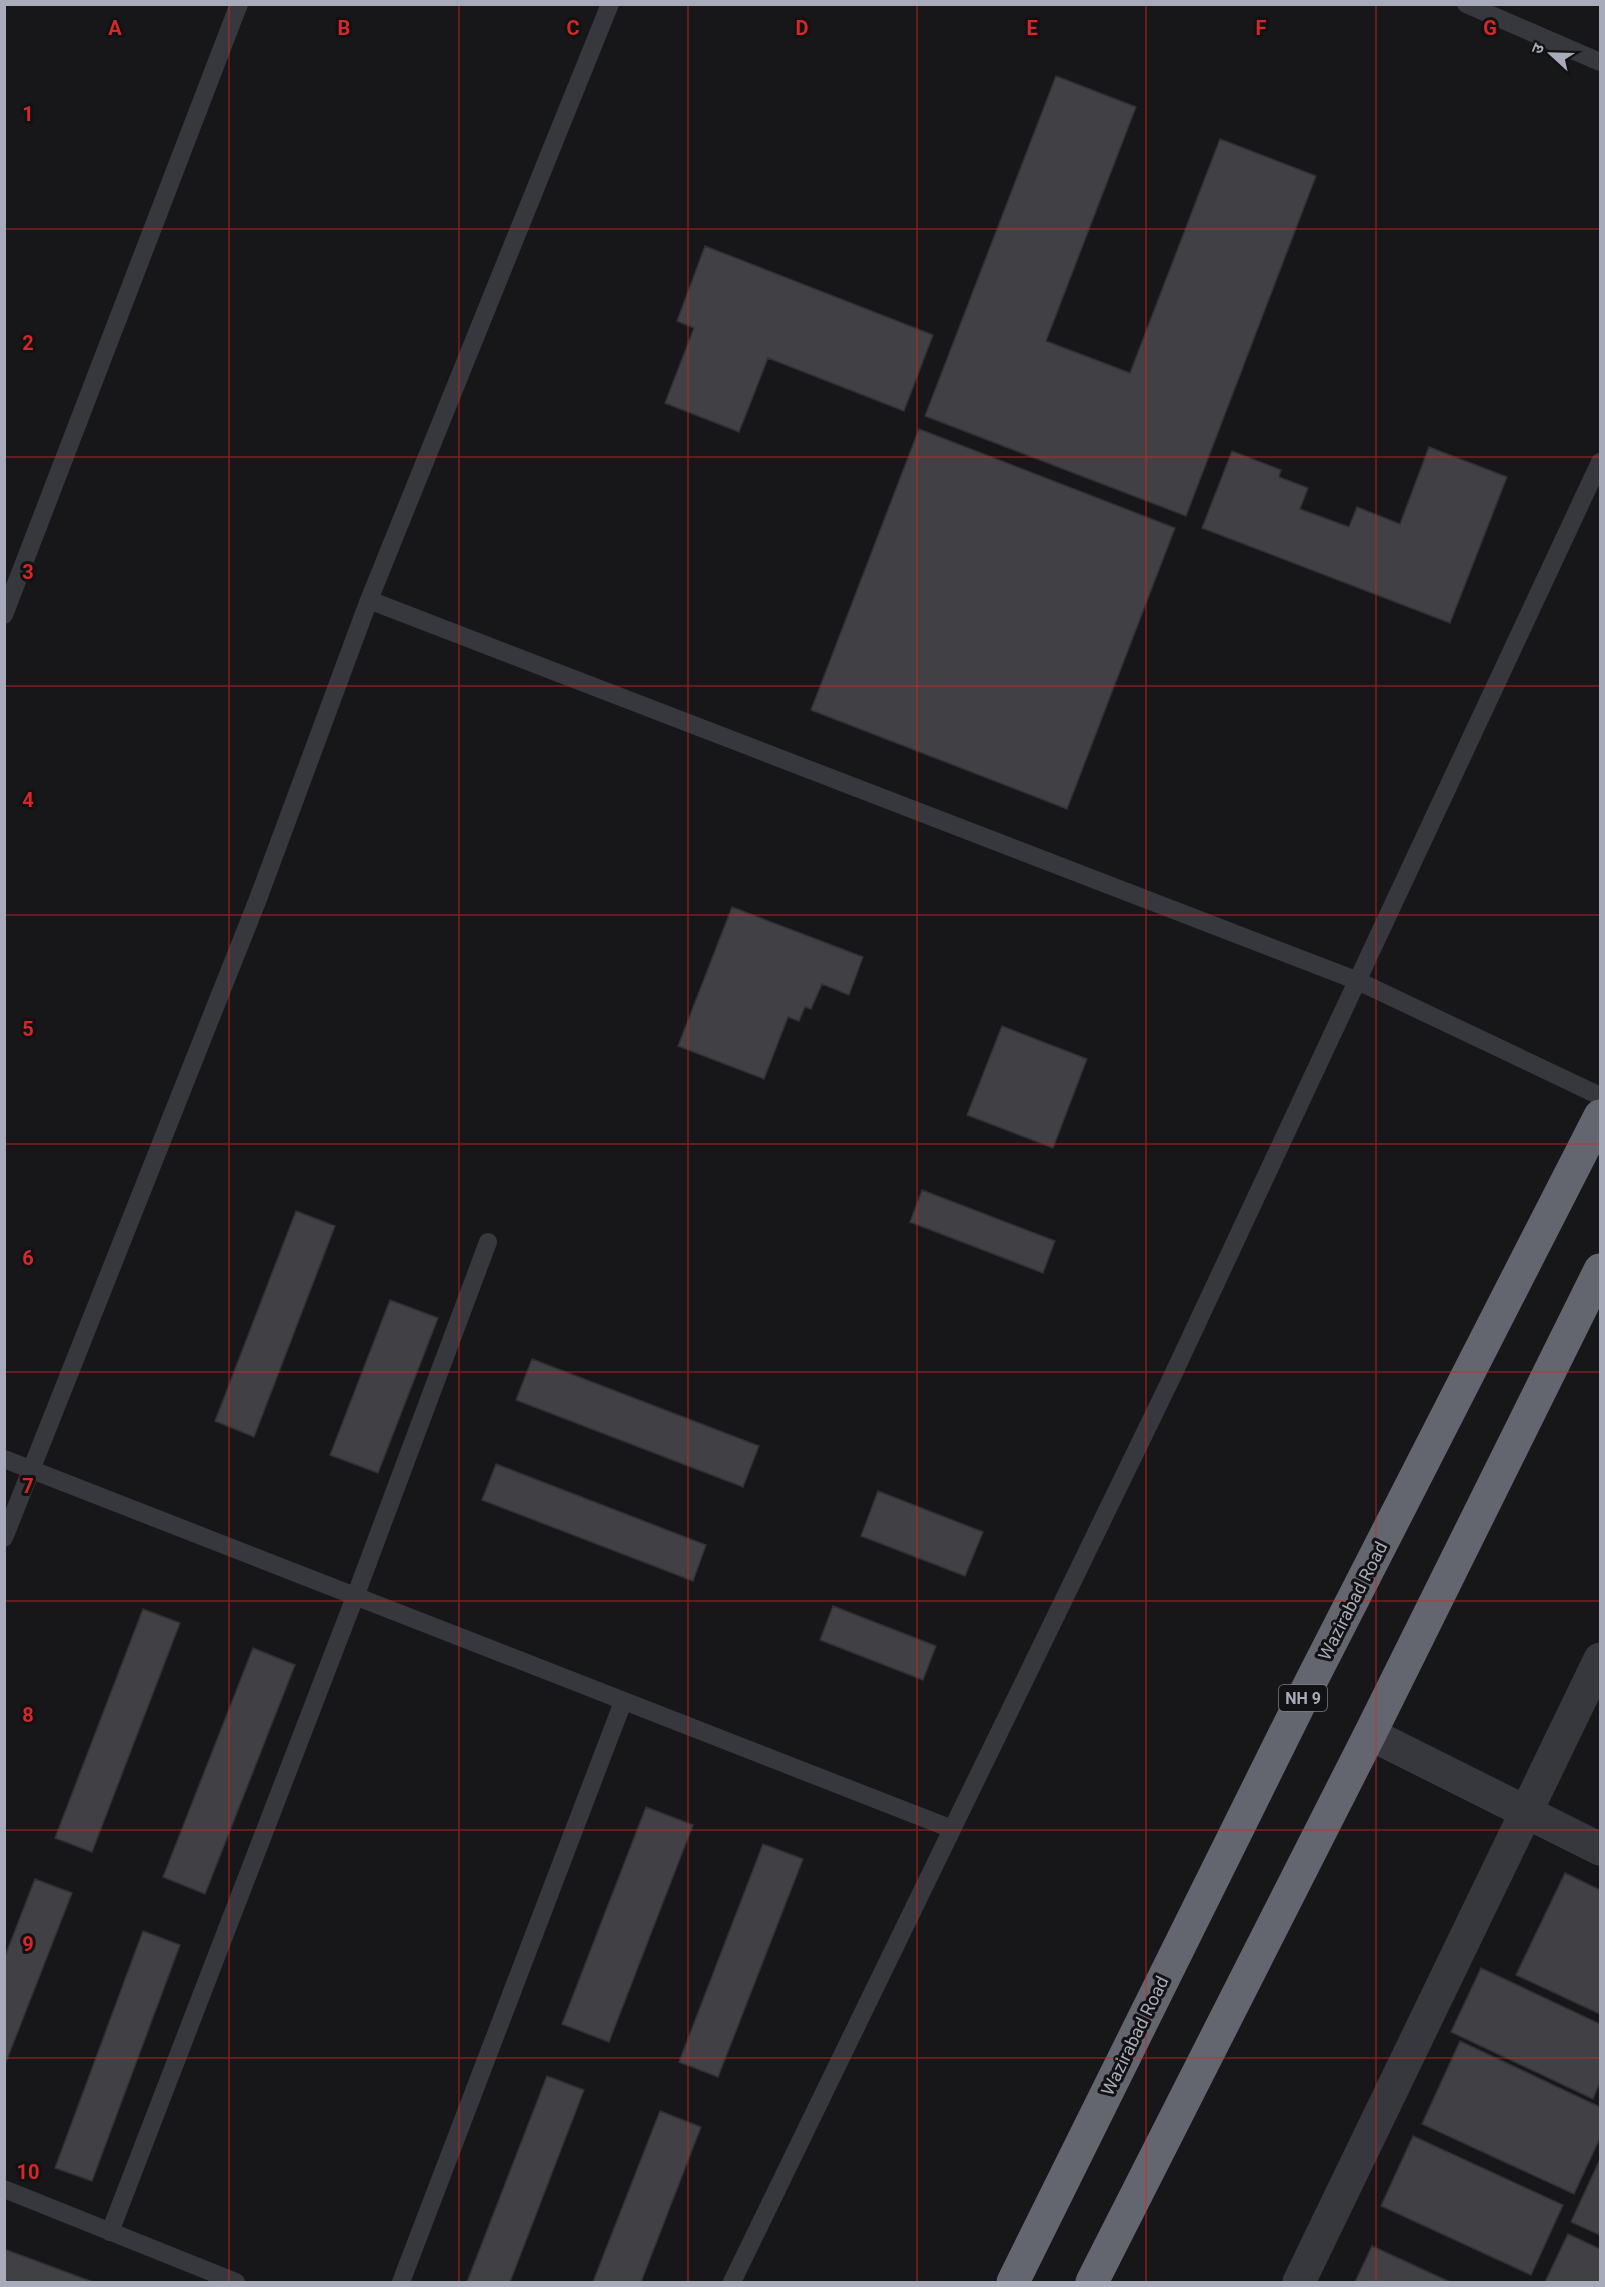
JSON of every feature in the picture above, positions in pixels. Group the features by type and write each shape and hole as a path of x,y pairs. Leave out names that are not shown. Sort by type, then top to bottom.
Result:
{"highway":[{"name":"Wazirabad Road","path":"1013,2283 1301,1701 1600,1116"},
{"path":"1092,2283 1370,1734 1600,1270"}],"street":[{"path":"1299,2283 1600,1659"},
{"path":"1370,1734 1600,1849"}],"lane":[{"path":"4,615 238,4"},
{"path":"4,1538 258,898 369,600 610,4"},
{"path":"1466,4 1600,62"},
{"path":"732,2283 1171,1379 1600,462"},
{"path":"369,600 1358,981 1600,1096"},
{"path":"110,2232 355,1598 488,1242"},
{"path":"4,1459 355,1598 952,1829"},
{"path":"401,2283 623,1701"},
{"path":"4,2189 236,2283"}],"building":[{"path":"1056,76 1136,107 1046,341 1130,373 1220,139 1316,176 1186,516 925,416"},
{"path":"705,246 933,335 904,411 768,358 739,432 665,403 694,328 677,321"},
{"path":"919,429 1175,528 1067,809 811,710"},
{"path":"1429,447 1507,477 1450,623 1202,528 1232,451 1281,470 1279,477 1308,488 1300,509 1349,527 1357,507 1400,524"},
{"path":"732,907 863,957 849,995 822,984 811,1009 805,1007 799,1021 788,1017 764,1079 678,1046"},
{"path":"1002,1026 1087,1059 1053,1148 967,1115"},
{"path":"922,1190 1055,1241 1043,1273 910,1222"},
{"path":"296,1211 335,1226 254,1437 215,1421"},
{"path":"390,1300 438,1318 378,1473 330,1455"},
{"path":"532,1359 759,1446 743,1487 516,1400"},
{"path":"496,1464 706,1545 693,1581 482,1500"},
{"path":"878,1491 983,1532 965,1576 861,1536"},
{"path":"833,1606 936,1646 923,1680 820,1640"},
{"path":"143,1609 180,1623 92,1852 55,1838"},
{"path":"253,1648 295,1665 205,1894 163,1877"},
{"path":"646,1807 693,1825 609,2042 562,2024"},
{"path":"763,1844 803,1859 718,2077 679,2062"},
{"path":"1565,1873 1600,1890 1600,2014 1516,1975"},
{"path":"35,1879 72,1893 4,2067 4,1959"},
{"path":"143,1931 180,1945 92,2181 55,2168"},
{"path":"1481,1968 1600,2024 1600,2082 1593,2099 1451,2032"},
{"path":"1460,2041 1600,2107 1600,2138 1574,2194 1422,2124"},
{"path":"547,2076 584,2090 510,2282 467,2282"},
{"path":"660,2111 701,2127 641,2282 593,2282"},
{"path":"1413,2136 1563,2205 1531,2275 1381,2206"},
{"path":"1600,2159 1600,2235 1571,2222"},
{"path":"1568,2234 1600,2249 1600,2282 1545,2282"},
{"path":"1372,2246 1450,2282 1355,2282"},
{"path":"4,2249 93,2282 4,2282"}]}
